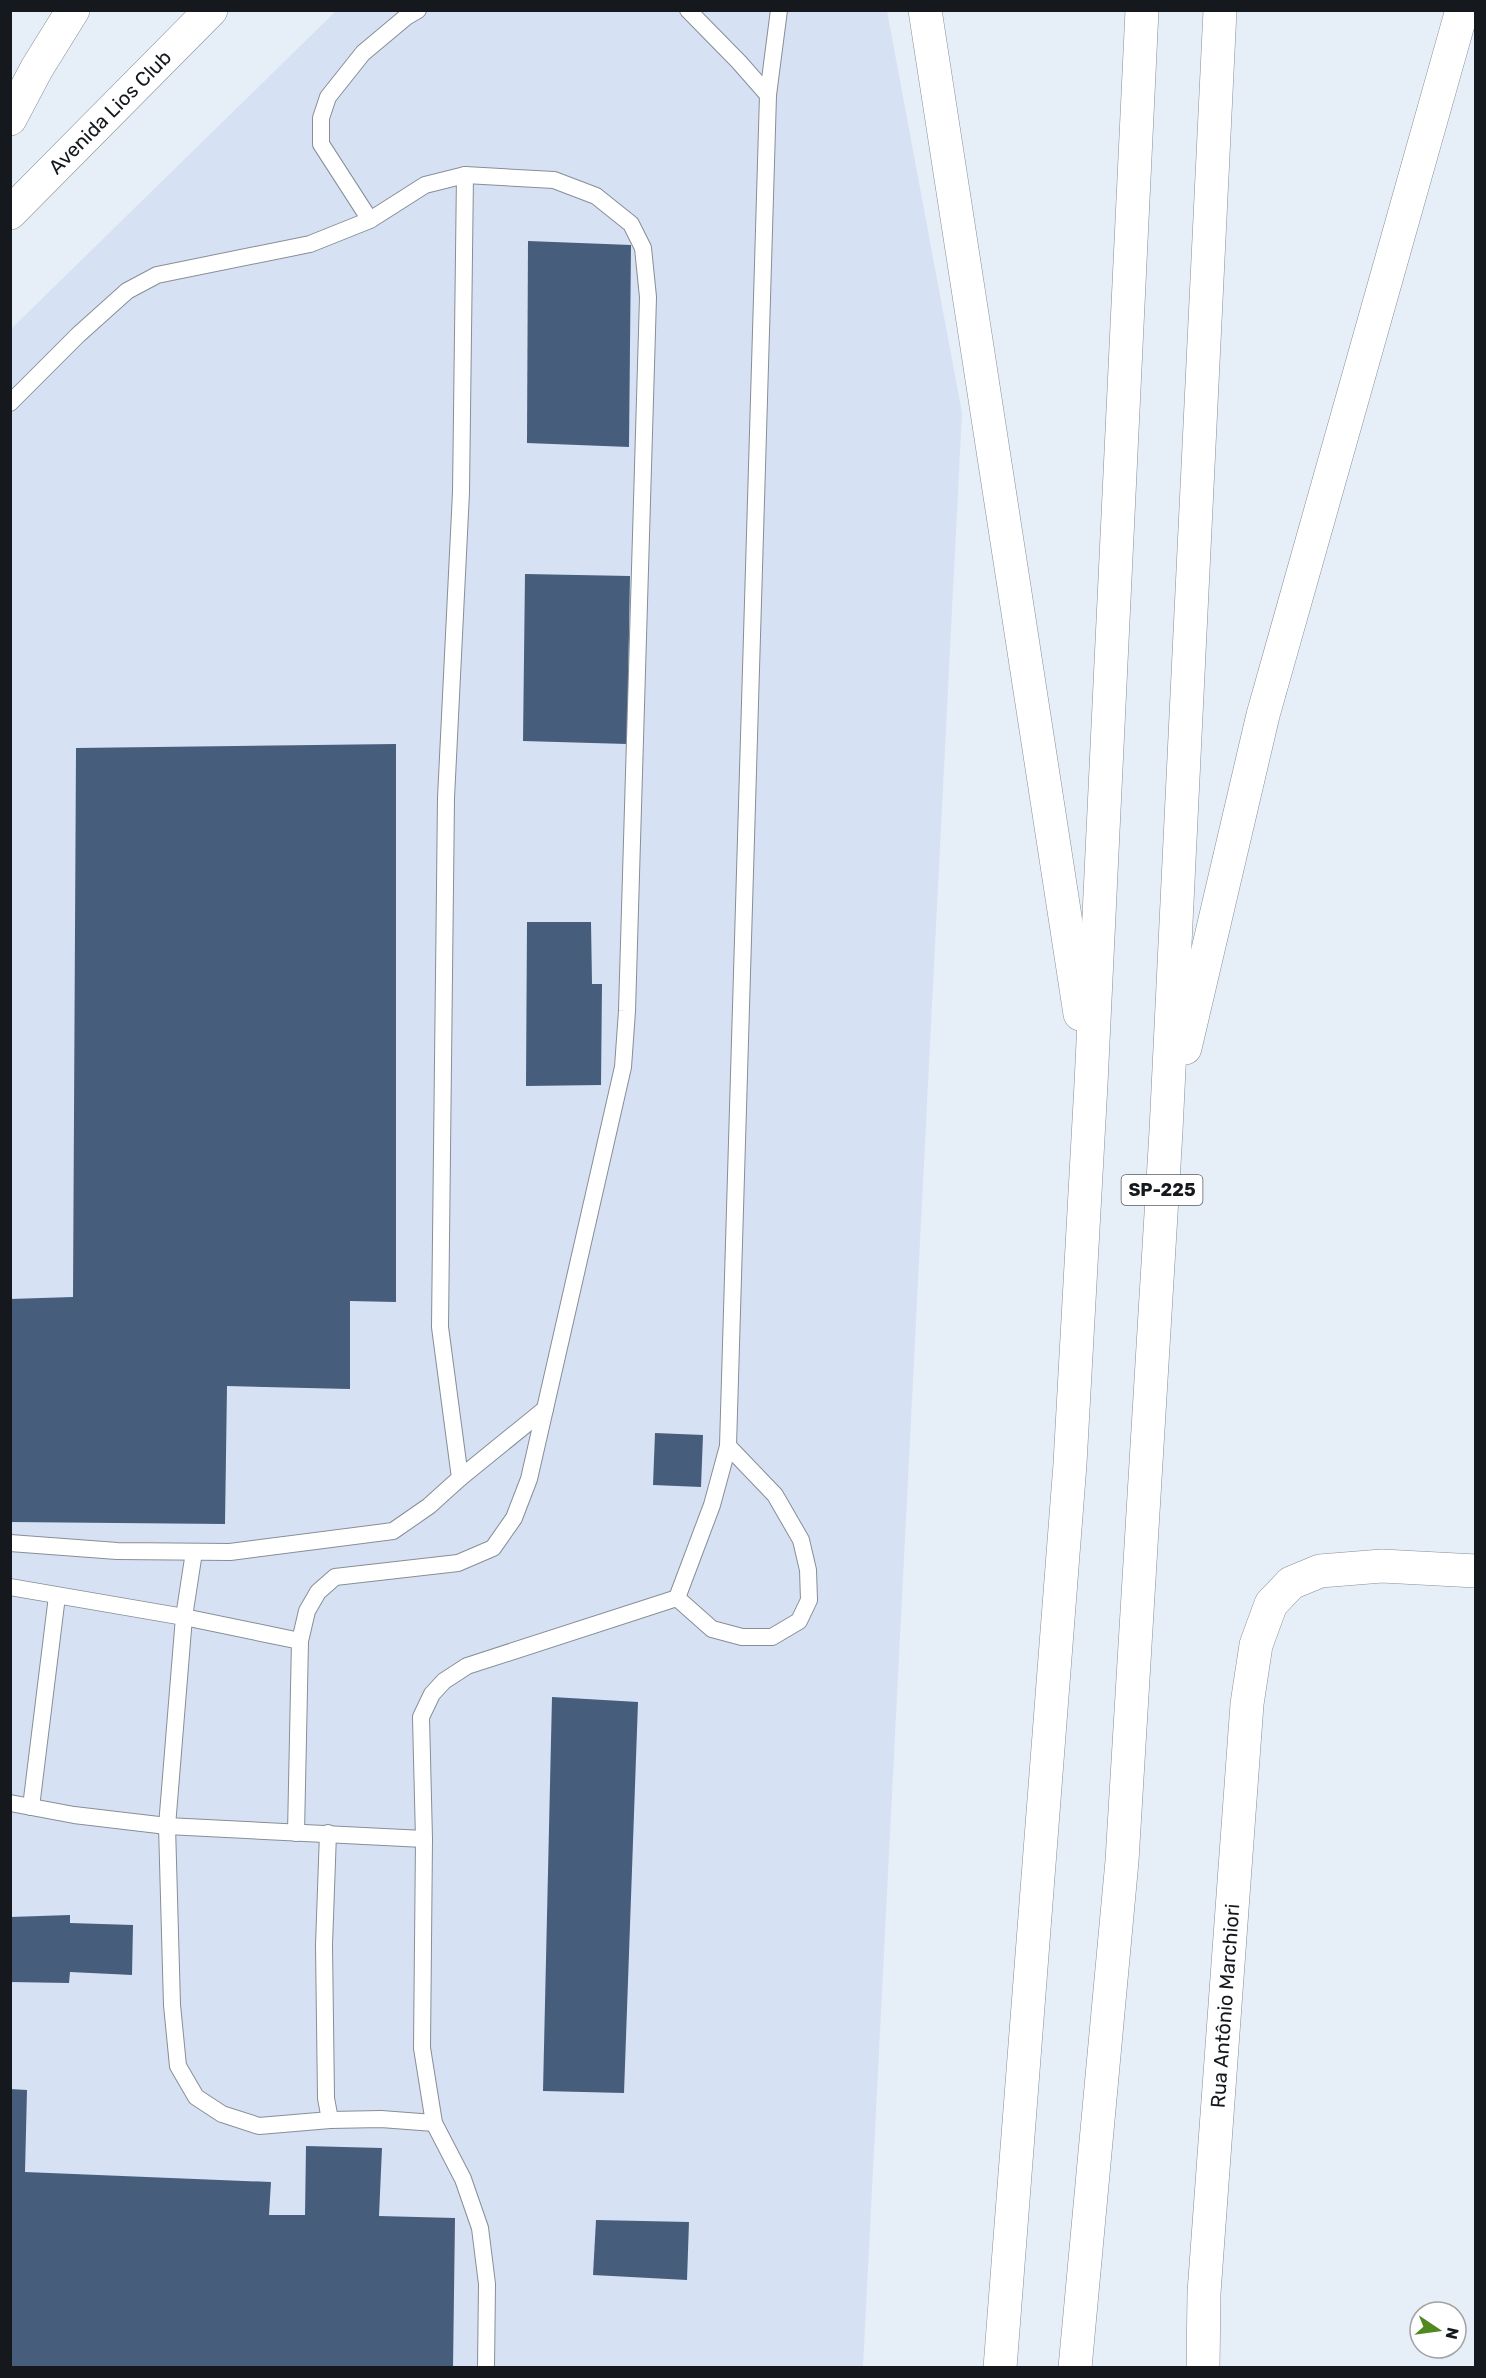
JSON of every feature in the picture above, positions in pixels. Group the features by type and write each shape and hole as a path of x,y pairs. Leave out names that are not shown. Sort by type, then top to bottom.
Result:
{"main road":[{"path":"10,119 37,68 73,10"},
{"name":"Avenida Lios Club","path":"10,213 211,10"},
{"path":"925,10 1091,1084"},
{"path":"1000,2367 1070,1464 1091,1084 1142,10"},
{"name":"SP-225","path":"1075,2367 1122,1861 1166,1131 1220,10"},
{"path":"1166,1131 1263,715 1462,10"},
{"name":"Rua Antônio Marchiori","path":"1203,2367 1204,2293 1247,1704 1256,1645 1271,1604 1291,1583 1320,1570 1382,1566 1476,1571"}],"lane":[{"path":"370,220 321,144 321,118 328,98 363,53 406,17 418,10"},
{"path":"688,10 768,95"},
{"path":"677,1598 712,1505 728,1446 768,95 779,10"},
{"path":"460,1478 440,1327 446,798 461,492 465,175"},
{"path":"10,404 78,335 127,291 157,275 310,244 370,220 425,185 465,175 554,180 597,196 632,224 643,248 648,297 627,1011 623,1066 529,1479 514,1518 493,1548 458,1563 335,1577 318,1592 307,1611 300,1641 296,1833"},
{"path":"10,1543 117,1551 230,1552 393,1531 429,1506 545,1409"},
{"path":"677,1598 712,1629 742,1637 772,1637 799,1621 809,1599 808,1570 801,1539 775,1495 728,1446"},
{"path":"194,1552 184,1617 167,1826 172,2005 178,2066 196,2097 222,2114 259,2126 330,2120 381,2119 434,2123"},
{"path":"10,1587 184,1617 300,1641"},
{"path":"32,1807 57,1596"},
{"path":"486,2367 487,2284 480,2228 462,2179 434,2123 422,2048 424,1839 421,1717 432,1694 444,1681 467,1666 677,1598"},
{"path":"10,1803 74,1815 167,1826 424,1839"},
{"path":"328,1833 324,1945 326,2098 330,2120"}],"shaded area":[{"path":"336,11 887,11 962,413 863,2367 11,2368 11,329"}],"building":[{"path":"528,241 631,245 629,447 527,443"},
{"path":"525,574 630,576 627,744 523,741"},
{"path":"396,744 396,1302 350,1301 350,1389 227,1386 225,1524 10,1522 10,1299 73,1297 76,748"},
{"path":"527,922 591,922 592,984 602,984 601,1085 526,1086"},
{"path":"655,1433 703,1435 701,1487 653,1485"},
{"path":"552,1697 638,1702 624,2093 543,2091"},
{"path":"70,1915 70,1923 133,1925 132,1975 70,1972 69,1983 10,1982 10,1917"},
{"path":"10,2089 27,2090 25,2172 271,2182 269,2215 305,2215 306,2146 382,2148 379,2216 455,2218 453,2368 10,2368"},
{"path":"596,2220 689,2222 687,2280 593,2275"}]}
